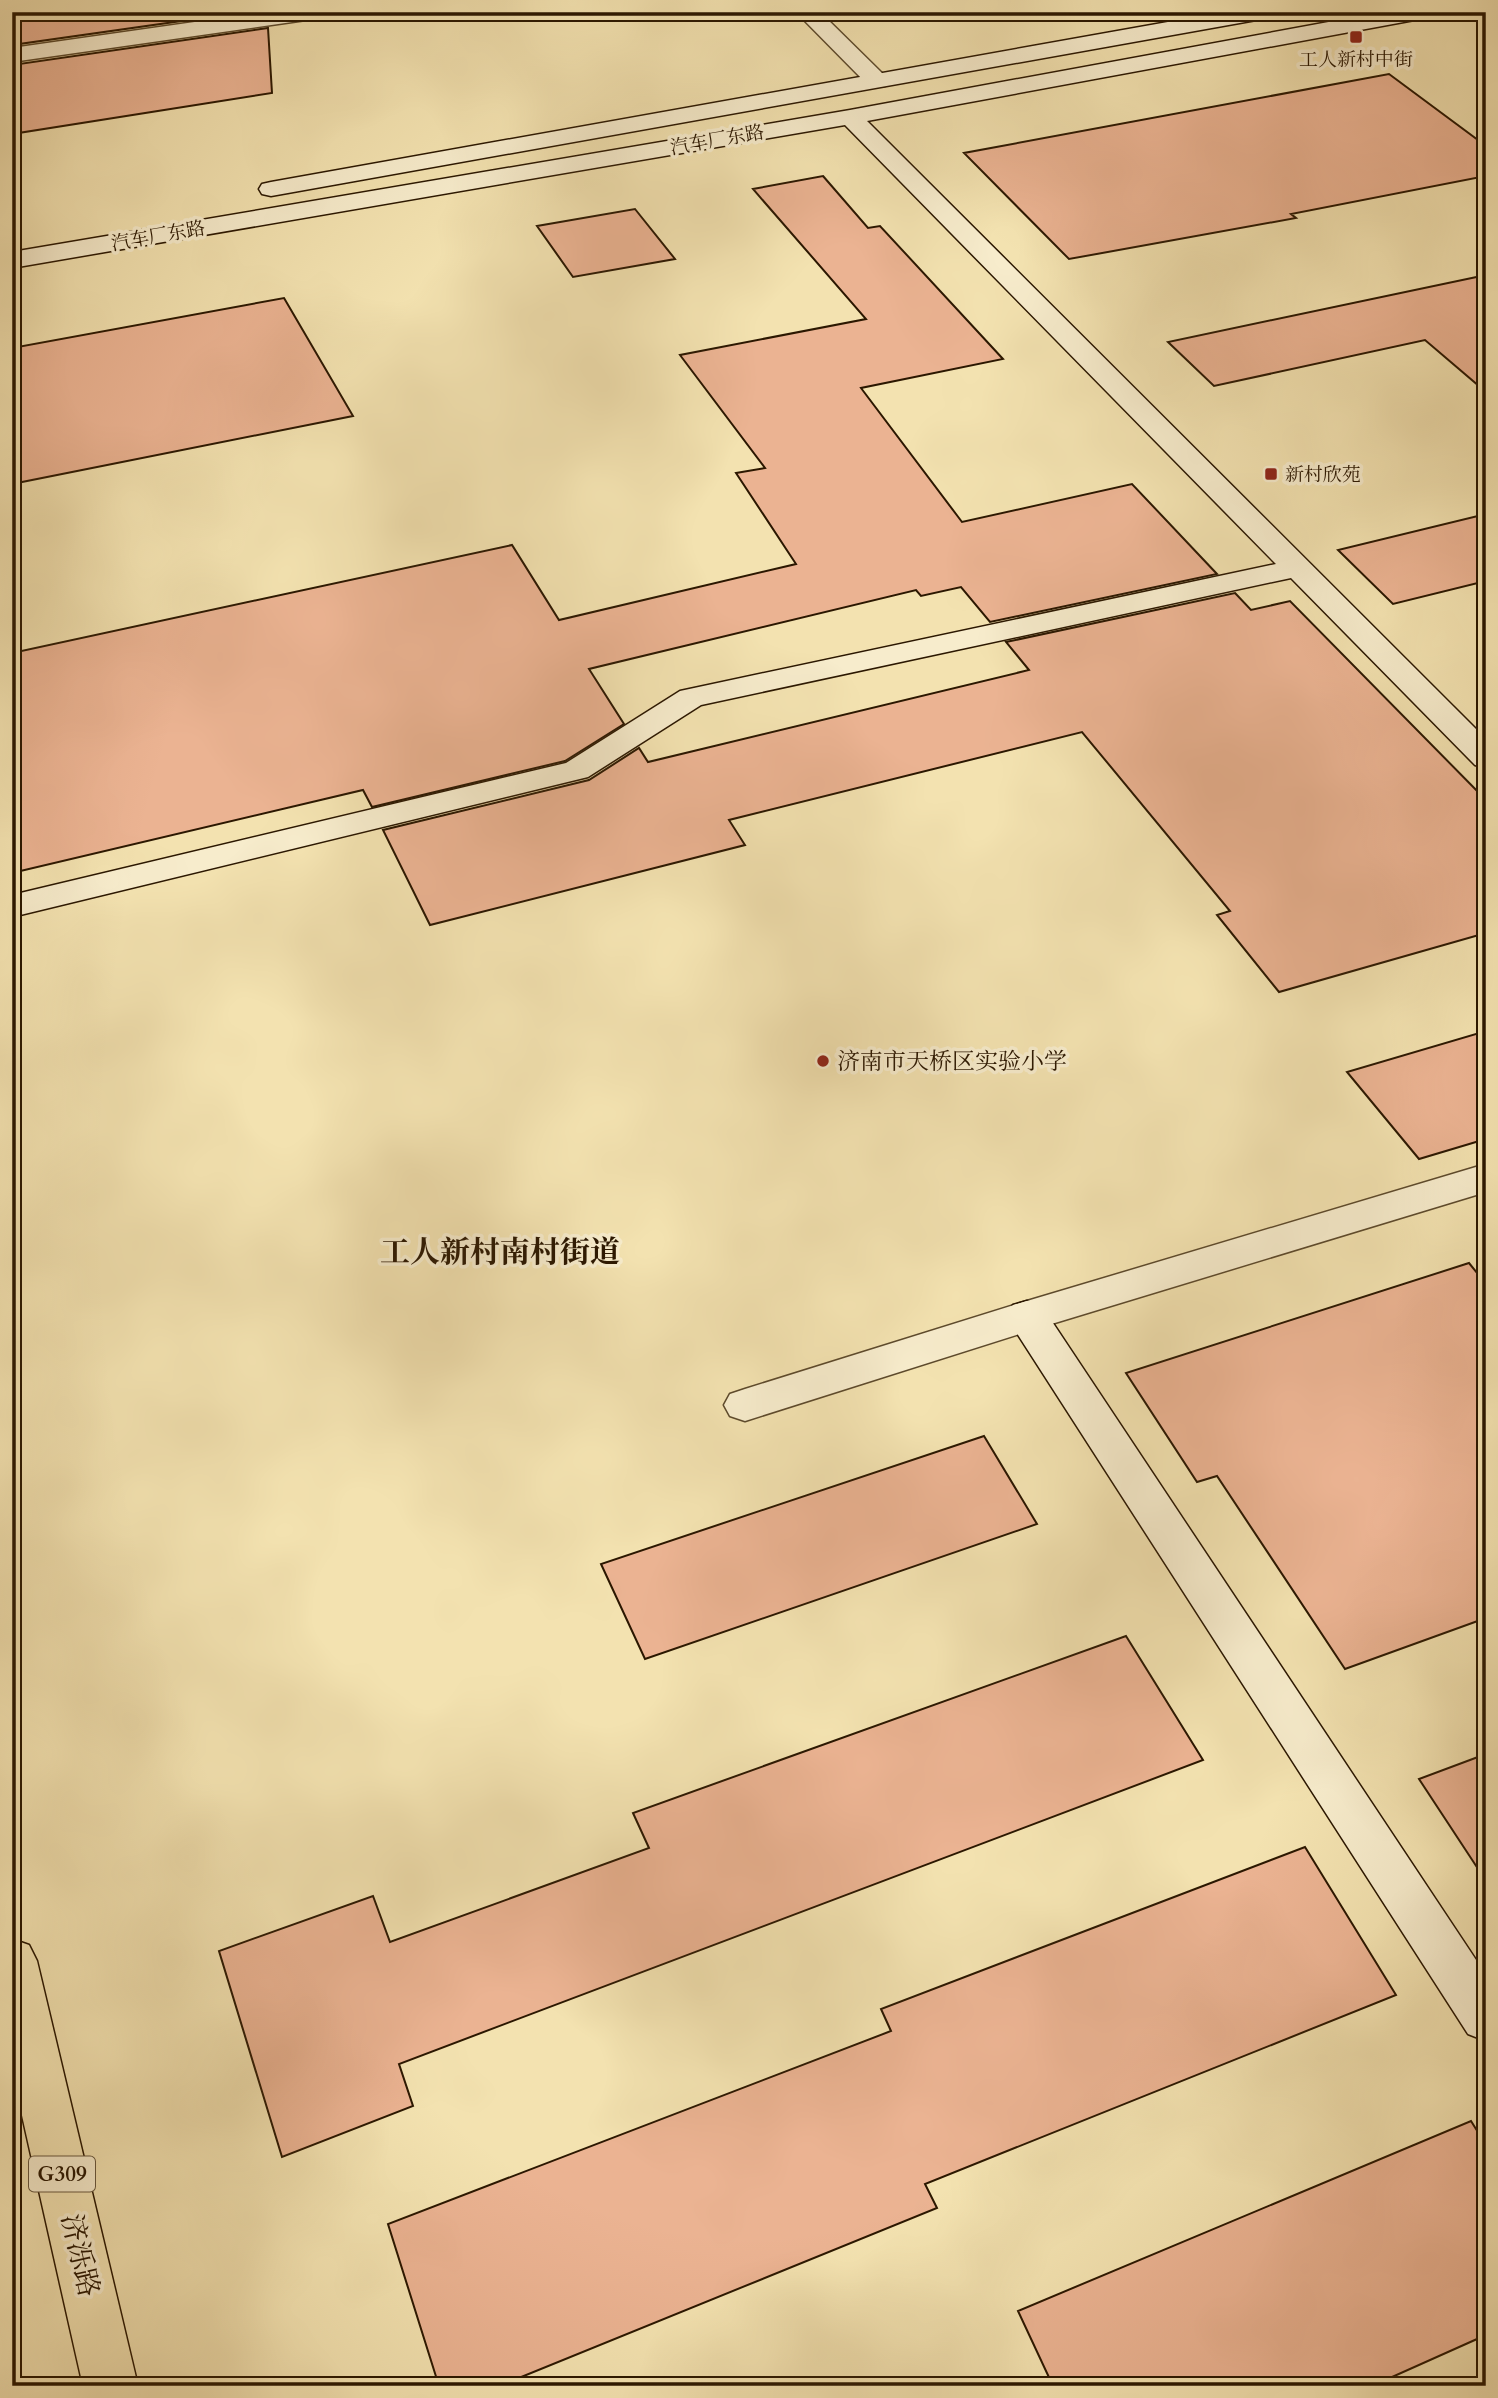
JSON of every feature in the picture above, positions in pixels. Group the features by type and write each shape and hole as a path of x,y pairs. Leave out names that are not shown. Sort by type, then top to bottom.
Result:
{"highway":[{"name":"济泺路","path":"12,1961 111,2386"}],"street":[{"path":"12,55 313,12"},
{"path":"807,12 877,81 850,117 1486,758"},
{"name":"汽车厂东路","path":"246,193 1262,12"},
{"name":"汽车厂东路","path":"12,260 850,117 1420,12"},
{"path":"12,906 577,770 691,698 1297,568"},
{"path":"746,1405 1027,1316 1486,1178"},
{"path":"1027,1316 1486,2018"}],"building":[{"path":"12,12 245,12 12,45"},
{"path":"268,28 272,93 12,134 12,65"},
{"path":"1389,74 1486,146 1486,176 1291,214 1296,218 1069,259 964,153"},
{"path":"823,176 868,228 880,226 1003,359 861,388 962,522 1132,484 1217,574 990,622 961,587 921,596 916,590 589,669 624,724 565,761 372,807 363,790 12,873 12,653 512,545 559,620 796,564 736,473 765,468 680,355 866,319 753,189"},
{"path":"635,209 675,259 573,277 537,226"},
{"path":"1486,275 1486,392 1425,340 1214,386 1168,342"},
{"path":"284,298 353,416 12,484 12,348"},
{"path":"1486,514 1486,581 1393,604 1338,550"},
{"path":"1235,593 1251,610 1290,601 1486,800 1486,933 1279,992 1217,915 1230,911 1082,732 729,820 745,845 430,925 383,830 589,780 639,748 648,762 1029,670 1006,642"},
{"path":"1486,1031 1486,1139 1419,1159 1347,1072"},
{"path":"1469,1263 1486,1284 1486,1618 1345,1669 1217,1476 1197,1482 1126,1373"},
{"path":"984,1436 1037,1524 645,1659 601,1564"},
{"path":"1126,1636 1203,1760 399,2064 413,2106 282,2157 219,1951 373,1896 390,1942 649,1848 633,1813"},
{"path":"1486,1754 1486,1881 1419,1779"},
{"path":"1305,1847 1396,1995 925,2184 937,2208 499,2386 439,2386 388,2224 891,2031 881,2009"},
{"path":"1471,2121 1486,2145 1486,2335 1372,2386 1053,2386 1018,2311"}],"place":[{"name":"工人新村中街","path":"1356,37"},
{"name":"新村欣苑","path":"1271,474"},
{"name":"济南市天桥区实验小学","path":"823,1061"}],"district":[{"name":"工人新村南村街道","path":"500,1252"}]}
